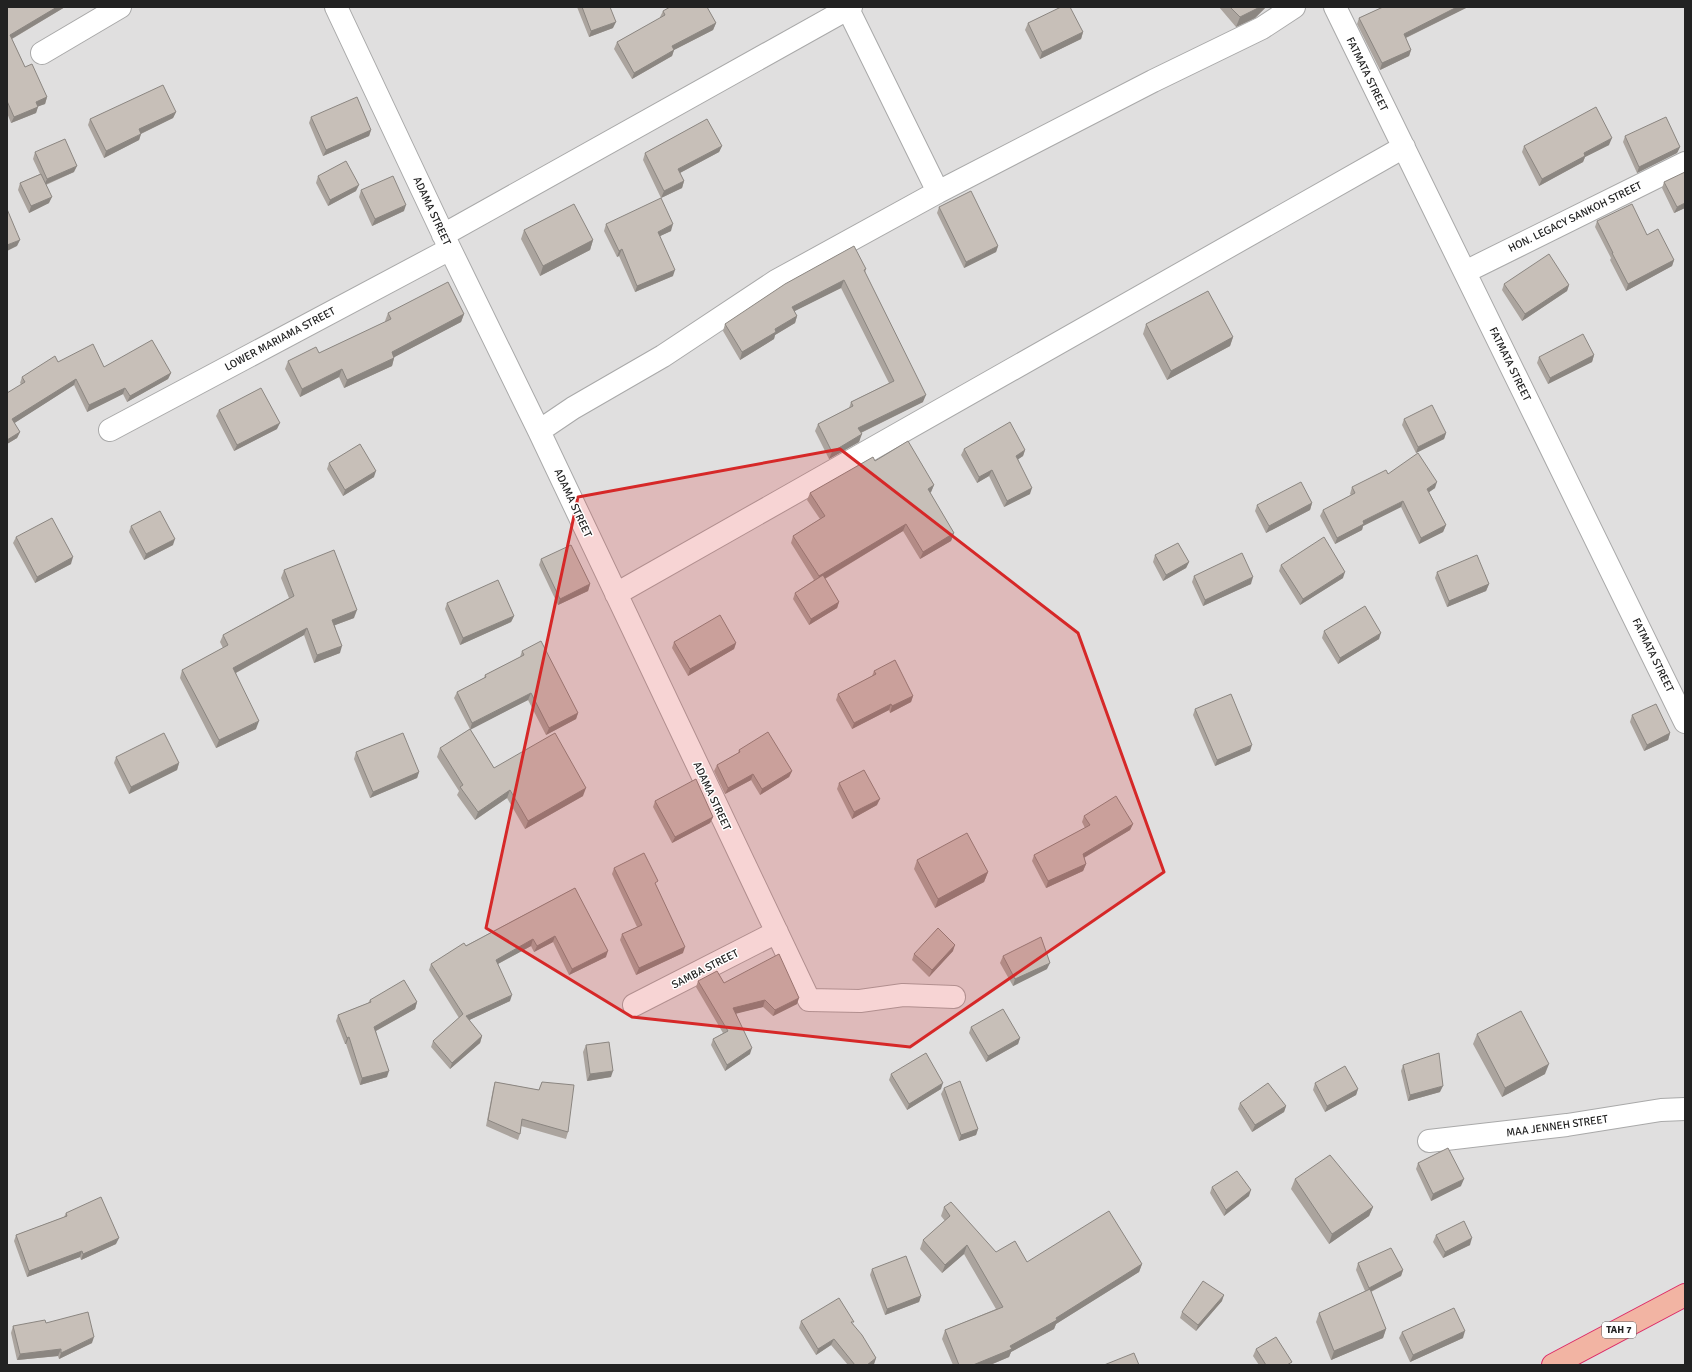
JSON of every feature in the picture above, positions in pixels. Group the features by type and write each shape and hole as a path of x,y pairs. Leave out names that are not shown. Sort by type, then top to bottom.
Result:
{"highway":[{"name":"TAH 7","path":"1553,1365 1685,1295"}],"street":[{"path":"42,53 120,7"},
{"name":"ADAMA STREET","path":"336,7 809,1000 860,1001 904,995 954,997"},
{"path":"539,431 573,408 663,356 776,281 938,192 1152,81 1262,28 1294,7"},
{"name":"FATMATA STREET","path":"1335,7 1685,722"},
{"path":"849,8 938,192"},
{"name":"LOWER MARIAMA STREET","path":"110,430 447,242 849,8"},
{"path":"616,594 1404,148"},
{"name":"HON. LEGACY SANKOH STREET","path":"1465,272 1685,163"},
{"name":"SAMBA STREET","path":"634,1005 777,932"},
{"name":"MAA JENNEH STREET","path":"1429,1141 1568,1125 1661,1110 1685,1109"}],"highlighted area":[{"path":"840,449 1078,633 1164,872 910,1047 632,1017 486,928 578,497"}],"shaded area":[{"path":"7,7 1685,7 1685,1365 7,1365"}],"building":[{"path":"57,7 10,35 25,67 32,64 47,97 36,102 38,107 14,117 7,101 7,8"},
{"path":"582,7 610,7 616,22 591,31"},
{"path":"670,7 707,7 716,23 672,46 674,50 634,73 617,42 665,15 663,11"},
{"path":"1061,7 1070,7 1083,32 1042,52 1028,23"},
{"path":"1230,7 1260,7 1240,17"},
{"path":"1383,7 1457,7 1404,34 1411,50 1382,63 1359,18"},
{"path":"163,85 176,112 139,129 141,134 106,151 90,119"},
{"path":"357,97 371,130 326,150 311,117"},
{"path":"1596,107 1612,138 1584,153 1585,156 1542,179 1524,146"},
{"path":"1666,117 1680,147 1639,167 1625,136"},
{"path":"707,119 722,146 678,169 684,181 664,191 645,153"},
{"path":"65,139 77,166 47,179 35,152"},
{"path":"346,161 359,185 330,200 318,176"},
{"path":"1685,172 1685,203 1677,207 1664,182"},
{"path":"41,174 52,197 31,206 20,183"},
{"path":"393,176 406,205 375,219 361,190"},
{"path":"971,191 998,246 966,262 939,207"},
{"path":"661,198 673,224 658,232 675,270 637,286 622,249 619,251 606,224"},
{"path":"574,204 593,240 543,266 524,230"},
{"path":"1632,204 1647,235 1658,229 1674,260 1628,284 1597,221"},
{"path":"7,209 20,240 7,245"},
{"path":"854,246 866,269 864,270 926,395 858,428 862,434 832,452 818,424 853,406 851,402 894,381 844,280 792,307 797,316 775,329 776,332 742,352 725,324 785,284"},
{"path":"1549,254 1569,285 1525,314 1504,284"},
{"path":"448,282 464,314 392,352 394,358 347,380 342,369 302,389 288,361 316,347 319,353 391,319 388,313"},
{"path":"1208,291 1233,337 1171,371 1146,324"},
{"path":"1583,334 1594,355 1550,378 1539,357"},
{"path":"152,340 171,373 130,396 125,388 89,405 76,379 12,419 20,432 7,440 7,393 25,382 22,377 55,356 58,362 93,344 104,367"},
{"path":"261,388 280,423 237,445 219,410"},
{"path":"1432,405 1446,433 1418,447 1404,419"},
{"path":"1010,422 1025,450 1016,456 1032,488 1007,501 992,470 979,477 964,449"},
{"path":"908,441 934,485 928,489 954,533 923,552 906,524 819,576 793,536 825,516 810,493 873,457 875,461"},
{"path":"360,444 376,471 345,490 329,463"},
{"path":"1418,453 1437,482 1427,489 1446,525 1421,538 1403,501 1363,521 1364,524 1337,538 1323,510 1355,493 1352,487 1386,470 1388,474"},
{"path":"1301,482 1312,503 1269,526 1257,505"},
{"path":"160,511 175,539 146,554 131,526"},
{"path":"52,518 73,557 37,577 16,537"},
{"path":"1324,537 1345,572 1303,599 1281,565"},
{"path":"1178,543 1189,562 1166,575 1155,555"},
{"path":"571,545 590,584 560,599 541,559"},
{"path":"334,550 357,610 332,620 342,646 317,655 307,628 233,668 259,721 219,740 182,670 228,645 223,635 294,596 284,570"},
{"path":"1242,553 1253,577 1205,600 1194,576"},
{"path":"1477,555 1489,584 1449,601 1437,572"},
{"path":"823,575 839,602 811,619 795,593"},
{"path":"498,580 514,616 463,638 447,603"},
{"path":"1365,606 1381,633 1340,658 1324,631"},
{"path":"720,615 736,643 690,669 674,642"},
{"path":"541,641 578,713 549,728 531,693 472,723 457,692 486,677 485,675 524,655 522,651"},
{"path":"895,660 913,696 892,706 891,704 854,723 838,694 876,674 874,671"},
{"path":"1231,694 1252,745 1217,760 1195,709"},
{"path":"1656,704 1670,733 1647,745 1632,715"},
{"path":"470,729 494,768 555,733 586,788 528,821 510,790 478,812 460,787 463,785 440,748"},
{"path":"768,732 792,771 762,789 753,774 728,788 717,765 740,752 739,750"},
{"path":"164,733 179,763 131,787 116,757"},
{"path":"403,733 419,772 373,792 356,752"},
{"path":"864,770 880,799 854,812 839,783"},
{"path":"696,779 713,817 675,837 655,801"},
{"path":"1116,796 1133,824 1083,854 1086,864 1048,881 1034,855 1090,825 1084,816"},
{"path":"967,833 988,872 938,899 917,860"},
{"path":"644,853 658,881 655,883 685,947 639,968 622,934 642,925 614,868"},
{"path":"575,888 608,951 572,969 555,936 537,946 533,939 496,960 512,995 466,1016 482,1036 452,1063 433,1041 463,1014 431,964 464,943 466,946"},
{"path":"938,928 955,945 932,970 914,954"},
{"path":"1041,937 1050,963 1015,979 1003,956"},
{"path":"779,954 799,998 775,1010 765,1000 733,1008 752,1048 727,1065 713,1039 728,1031 698,981 717,971 724,983"},
{"path":"404,980 417,1002 374,1027 389,1071 362,1078 349,1037 347,1038 338,1015 371,1002 370,1000"},
{"path":"1003,1009 1020,1038 988,1056 971,1027"},
{"path":"1521,1011 1549,1064 1505,1088 1477,1034"},
{"path":"609,1042 613,1071 590,1074 586,1045"},
{"path":"926,1053 943,1083 909,1104 891,1074"},
{"path":"1439,1053 1443,1086 1410,1095 1403,1065"},
{"path":"1345,1066 1358,1089 1327,1106 1315,1083"},
{"path":"960,1081 978,1129 961,1135 944,1088"},
{"path":"495,1082 539,1090 542,1082 574,1085 568,1132 522,1119 520,1134 488,1120"},
{"path":"1268,1083 1286,1106 1255,1125 1240,1103"},
{"path":"1448,1148 1464,1179 1433,1194 1418,1163"},
{"path":"1330,1155 1373,1207 1332,1234 1295,1179"},
{"path":"1237,1171 1251,1190 1226,1210 1212,1187"},
{"path":"101,1197 119,1238 83,1254 82,1251 29,1271 16,1235 67,1216 66,1213"},
{"path":"951,1202 996,1252 1015,1241 1027,1262 1109,1211 1142,1264 1056,1318 1057,1320 1010,1346 1012,1349 973,1365 959,1365 945,1330 1003,1307 967,1245 945,1265 923,1240 950,1216 944,1207"},
{"path":"1464,1221 1472,1238 1445,1252 1436,1235"},
{"path":"1391,1248 1403,1270 1369,1288 1358,1263"},
{"path":"906,1256 921,1296 887,1309 872,1269"},
{"path":"1203,1281 1224,1295 1198,1325 1182,1312"},
{"path":"1370,1289 1386,1329 1334,1351 1319,1313"},
{"path":"839,1298 854,1322 851,1322 862,1335 876,1358 867,1365 855,1365 834,1339 818,1349 801,1321"},
{"path":"1454,1308 1465,1331 1413,1355 1402,1332"},
{"path":"88,1312 94,1337 61,1353 61,1349 20,1354 13,1326 45,1320 46,1323"},
{"path":"1276,1337 1292,1362 1287,1365 1266,1365 1256,1349"},
{"path":"1134,1353 1139,1365 1104,1365"}]}
